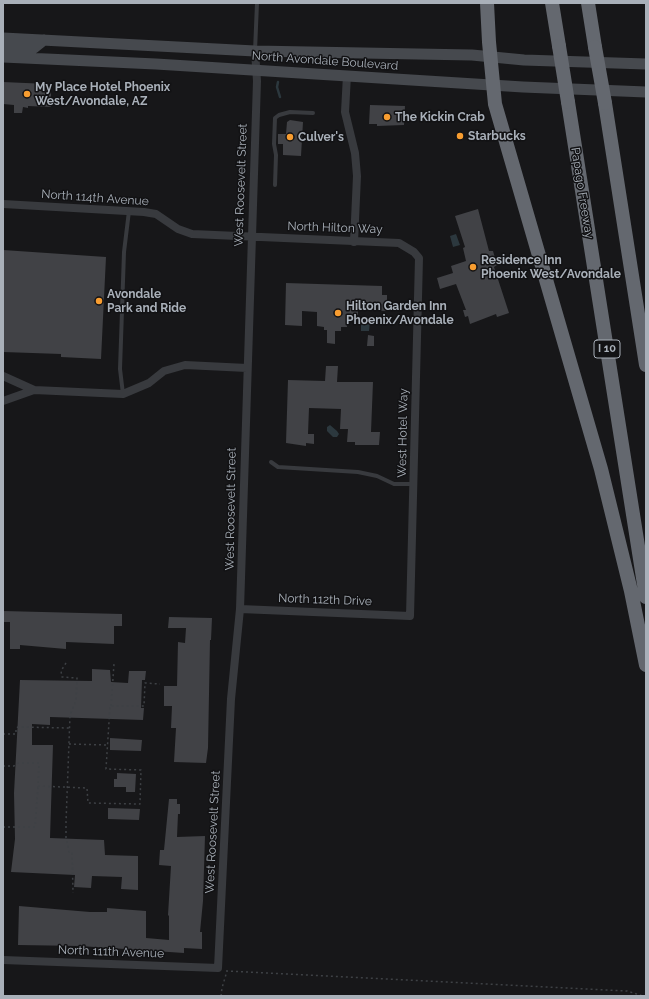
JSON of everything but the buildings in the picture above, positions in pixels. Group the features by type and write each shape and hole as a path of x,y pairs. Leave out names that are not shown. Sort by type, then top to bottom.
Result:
{"highway":[{"path":"487,3 495,104 601,469 629,584 646,665"},
{"name":"Papago Freeway","path":"552,3 646,597"},
{"path":"588,3 646,365"}],"main road":[{"name":"North Avondale Boulevard","path":"3,38 255,51 491,57 646,64"},
{"path":"3,47 34,48 44,40"},
{"name":"North Avondale Boulevard","path":"3,57 347,75 494,85 646,92"}],"street":[{"name":"West Roosevelt Street","path":"218,968 232,699 240,609 257,81 255,70 255,51"},
{"path":"347,75 345,112 356,162 357,176 354,242"},
{"name":"North 114th Avenue","path":"3,204 129,211 156,214 178,229 192,234 251,236"},
{"name":"North Hilton Way","path":"251,236 354,242 399,242 414,252"},
{"name":"West Hotel Way","path":"410,616 419,266 419,258 414,252"},
{"path":"3,376 34,390 122,394 139,388 174,367 193,364 247,368"},
{"path":"3,401 34,390"},
{"name":"North 112th Drive","path":"240,609 410,616"},
{"name":"North 111th Avenue","path":"3,960 218,968"}],"lane":[{"path":"255,51 257,3"},
{"path":"275,185 275,118 279,115 290,112 313,113"},
{"path":"122,394 120,370 124,252 129,211"},
{"path":"271,462 278,467 358,472 377,476 394,484 414,484"}],"path":[{"path":"66,663 61,672 62,677 77,678 76,701 70,715 67,787 66,838 69,852 72,852 72,893"},
{"path":"38,786 88,788 88,803 140,804 141,770 106,769 106,745 109,738 114,664"},
{"path":"111,706 144,706 145,683 160,684"},
{"path":"3,734 16,734 16,728 18,727 69,728"},
{"path":"69,744 106,745"},
{"path":"3,766 14,766 18,763 39,763 36,827 3,827"},
{"path":"218,968 227,971 627,991 643,996"},
{"path":"221,996 227,971"}],"shaded area":[{"path":"456,234 460,245 453,247 450,236"},
{"path":"361,320 370,321 369,331 361,331"},
{"path":"330,425 339,434 337,437 333,437 327,431 327,427"}],"waterway":[{"path":"278,82 277,87 280,97"}],"place":[{"name":"My Place Hotel Phoenix West/Avondale, AZ","path":"27,94"},
{"name":"The Kickin Crab","path":"387,117"},
{"name":"Starbucks","path":"460,136"},
{"name":"Culver's","path":"290,137"},
{"name":"Residence Inn Phoenix West/Avondale","path":"473,267"},
{"name":"Avondale Park and Ride","path":"99,301"},
{"name":"Hilton Garden Inn Phoenix/Avondale","path":"338,313"}]}
